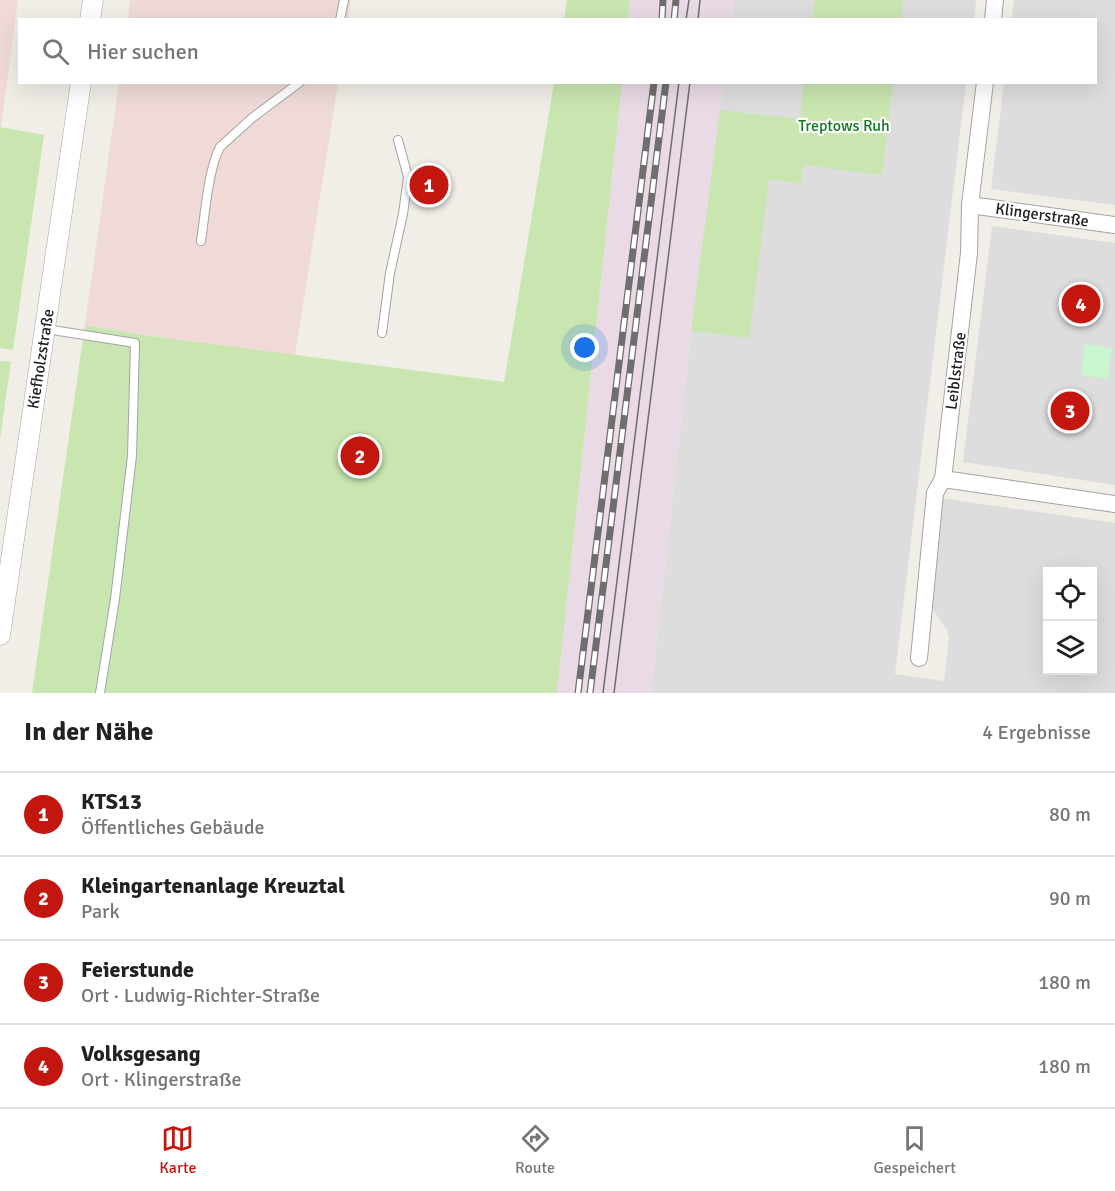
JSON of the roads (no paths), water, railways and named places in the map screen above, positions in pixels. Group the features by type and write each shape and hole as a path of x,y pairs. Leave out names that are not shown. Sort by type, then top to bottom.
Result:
{"street":[{"path":"90,18 93,0"},
{"path":"993,18 995,0"},
{"name":"Kiefholzstraße","path":"0,634 81,84"},
{"name":"Leiblstraße","path":"919,658 935,493 943,479 969,253 970,205 985,84"},
{"name":"Klingerstraße","path":"970,205 1115,225"},
{"path":"943,479 1115,504"}],"lane":[{"path":"340,18 344,0"},
{"path":"201,242 208,191 220,147 252,118 297,84"},
{"path":"382,333 390,273 403,214 408,177 398,140"},
{"path":"46,329 135,343 132,456 115,599 100,693"}],"tram line":[{"path":"686,18 689,0"},
{"path":"698,18 700,0"},
{"path":"603,693 679,84"},
{"path":"614,693 690,84"}],"railway":[{"path":"662,18 663,0"},
{"path":"674,18 676,0"},
{"path":"578,693 654,84"},
{"path":"590,693 666,84"}],"place":[{"name":"KTS13","path":"429,185"},
{"name":"Volksgesang","path":"1081,304"},
{"name":"Feierstunde","path":"1070,411"},
{"name":"Kleingartenanlage Kreuztal","path":"360,456"}],"park label":[{"name":"Treptows Ruh","path":"844,126"}]}
